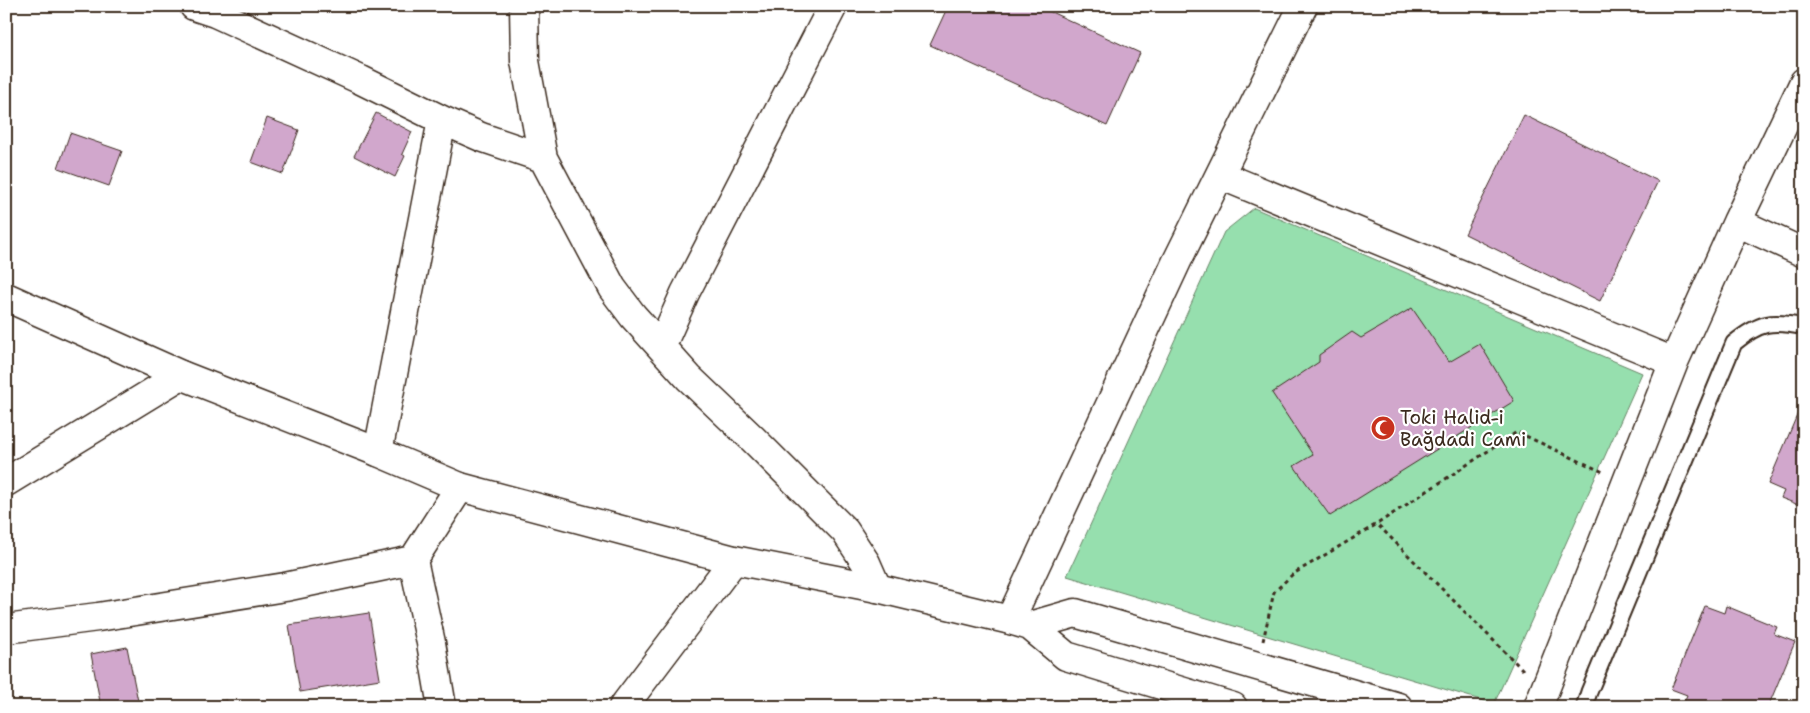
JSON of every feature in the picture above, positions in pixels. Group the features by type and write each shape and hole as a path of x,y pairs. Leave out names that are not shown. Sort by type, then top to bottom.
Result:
{"street":[{"path":"194,6 215,13 480,137 543,158"},
{"path":"524,6 525,62 543,158 612,288 633,316 689,378 753,438 845,531 866,563 877,588"},
{"path":"661,347 690,284 833,6"},
{"path":"1020,623 1173,270 1303,6"},
{"path":"1541,699 1674,362 1737,222 1804,82"},
{"path":"378,452 442,120"},
{"path":"1220,174 1674,362"},
{"path":"1737,222 1804,253"},
{"path":"6,297 181,375 460,486 734,560 877,588 1020,623 1066,656 1233,707"},
{"path":"6,482 181,375"},
{"path":"442,707 431,643 413,560 460,486"},
{"path":"6,629 284,587 413,560"},
{"path":"623,707 734,560"},
{"path":"1020,623 1075,613 1398,707"}],"lane":[{"path":"1584,707 1588,692 1734,343 1752,328 1774,322 1804,327"}],"path":[{"path":"1258,666 1274,592 1293,574 1377,524 1517,432 1627,483"},
{"path":"1377,524 1541,699"}],"green space":[{"path":"1254,208 1642,373 1494,704 1067,576 1224,232"}],"building":[{"path":"948,6 1038,6 1140,53 1107,126 930,45"},
{"path":"1762,6 1774,6 1772,11"},
{"path":"376,113 412,132 402,154 405,156 395,177 354,156"},
{"path":"1524,115 1658,181 1600,301 1465,234"},
{"path":"267,118 299,130 283,174 251,162"},
{"path":"70,133 122,151 109,186 58,168"},
{"name":"Toki Halid-i Bağdadi Cami","path":"1412,308 1449,362 1480,344 1514,401 1330,516 1294,466 1313,455 1272,393 1319,362 1319,355 1352,332 1361,338"},
{"path":"1803,401 1804,507 1781,498 1784,491 1768,484"},
{"path":"1705,606 1724,613 1726,606 1777,627 1774,634 1795,642 1768,707 1695,707 1684,702 1687,695 1671,689"},
{"path":"369,613 380,679 300,692 289,625"},
{"path":"127,647 138,701 101,707 91,654"},
{"path":"227,700 228,707 190,707 190,705"}],"place":[{"name":"Toki Halid-i Bağdadi Cami","path":"1383,428"}]}
